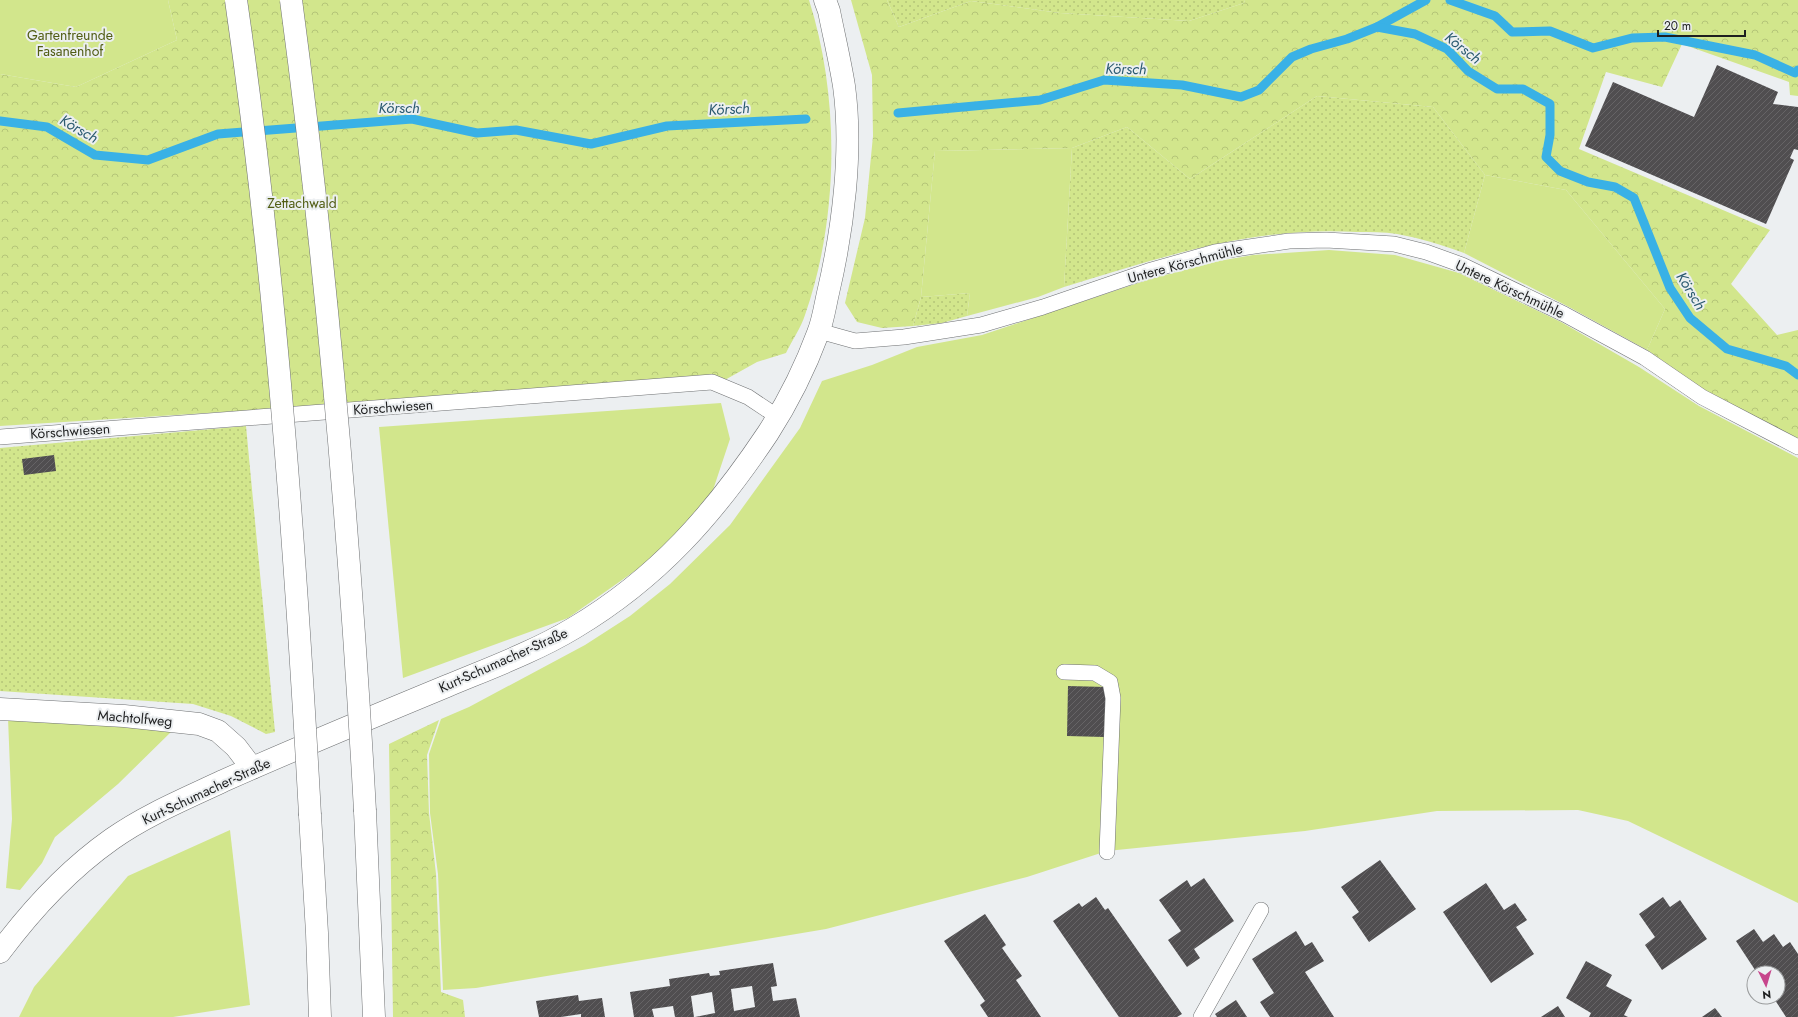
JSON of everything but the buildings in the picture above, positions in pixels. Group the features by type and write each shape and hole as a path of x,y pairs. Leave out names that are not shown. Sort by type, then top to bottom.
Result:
{"main road":[{"path":"236,0 262,212 294,546 317,933 320,1017"},
{"path":"291,0 318,214 334,383 358,680 374,1017"},
{"name":"Kurt-Schumacher-Straße","path":"0,952 23,921 50,891 79,865 112,839 148,816 252,768 515,657 573,629 657,568 700,525 743,470 778,417 801,372 819,331 832,274 842,219 847,153 844,88 829,11 825,0"},
{"name":"Machtolfweg","path":"0,709 124,716 198,724 218,731 236,747 252,768"}],"lane":[{"name":"Untere Körschmühle","path":"819,331 855,341 904,337 981,325 1043,307 1148,271 1215,252 1289,242 1326,240 1394,244 1426,252 1462,265 1564,314 1645,358 1702,397 1798,447"},
{"name":"Körschwiesen","path":"0,437 712,382 748,397 778,417"},
{"path":"1064,672 1095,673 1110,682 1113,698 1107,852"},
{"path":"1201,1017 1261,910"}],"green space":[{"name":"Gartenfreunde Fasanenhof","path":"0,0 168,0 177,40 76,87 0,74"},
{"name":"Zettachwald","path":"168,0 809,0 819,37 826,76 830,117 831,158 829,198 824,238 816,278 803,320 786,353 757,362 723,381 0,426 0,74 76,87 177,40"},
{"path":"851,0 887,0 899,27 971,1 1060,13 1189,21 1244,3 1245,0 1798,0 1798,96 1790,95 1789,82 1682,44 1662,87 1606,72 1579,149 1770,230 1731,284 1777,335 1798,330 1798,439 1705,390 1647,350 1665,309 1566,190 1485,175 1433,107 1317,96 1190,179 1127,127 1072,148 935,151 921,297 913,326 882,328 857,322 845,303 865,218 873,136 872,75"},
{"path":"887,0 1245,0 1244,3 1189,21 1060,13 971,1 899,27"},
{"path":"1317,96 1433,107 1485,175 1464,253 1423,240 1392,233 1318,231 1281,234 1208,246 1064,287 1072,148 1127,127 1190,179"},
{"path":"1072,148 1064,287 1038,297 967,316 970,293 921,297 935,151"},
{"path":"1485,175 1566,190 1665,309 1647,350 1569,307 1464,253"},
{"path":"1329,250 1395,255 1459,273 1561,322 1639,367 1699,406 1798,458 1798,903 1628,821 1578,810 1437,811 1305,831 1107,851 1027,877 826,929 476,988 443,990 438,874 430,813 429,754 441,719 469,707 585,645 630,616 670,584 730,525 800,428 822,381 872,365 917,347 982,335 1150,279 1219,261 1253,255"},
{"path":"970,293 967,316 942,323 913,326 921,297"},
{"path":"721,403 730,439 708,505 649,561 568,618 403,678 379,427"},
{"path":"246,426 275,732 266,734 231,716 193,704 0,691 0,448"},
{"path":"8,718 173,730 118,784 55,837 42,863 20,890 6,888 12,819"},
{"path":"439,720 427,755 429,813 436,874 441,992 463,1000 465,1017 393,1017 389,744"},
{"path":"230,830 250,1005 173,1017 19,1017 34,987 128,876"}],"waterway":[{"path":"1377,27 1426,0"},
{"path":"1450,0 1495,16 1512,32 1550,31 1593,48 1632,38 1665,37 1755,55 1795,73 1798,70"},
{"name":"Körsch","path":"898,113 1040,100 1104,80 1182,85 1241,97 1259,90 1292,57 1311,49 1347,39 1377,27 1415,34 1447,49 1468,71 1497,89 1523,89 1550,104 1550,135 1546,157 1560,171 1588,182 1615,187 1634,198 1670,288 1690,318 1727,349 1786,366 1798,375"},
{"name":"Körsch","path":"0,121 47,127 95,155 148,160 218,134 412,119 477,133 516,130 591,144 667,126 806,119"}]}
